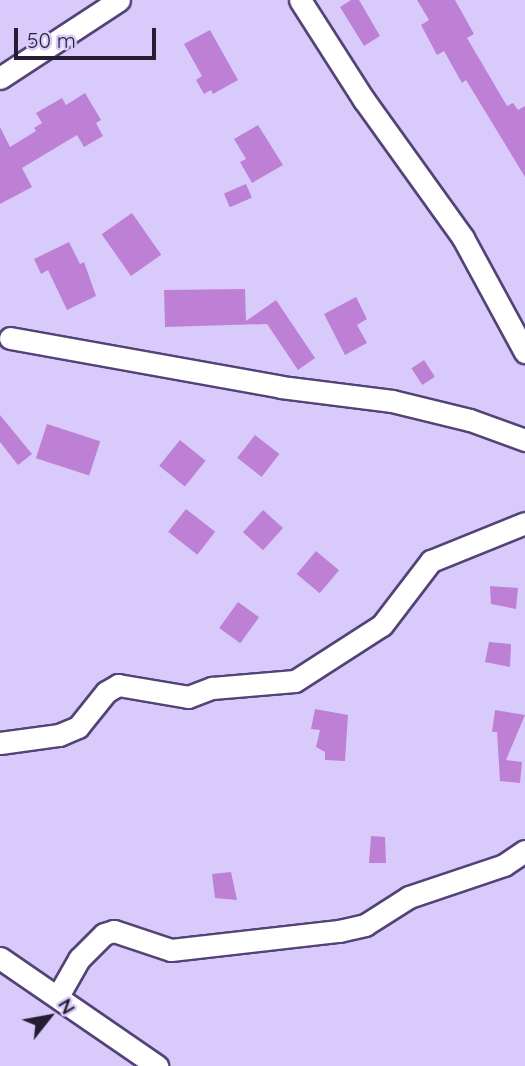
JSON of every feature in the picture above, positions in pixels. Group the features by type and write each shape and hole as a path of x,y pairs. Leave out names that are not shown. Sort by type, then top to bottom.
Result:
{"street":[{"path":"0,78 118,0"},
{"path":"300,0 365,100 463,238 525,352"},
{"path":"10,338 281,387 391,401 470,420 525,440"},
{"path":"0,743 60,735 78,727 106,692 118,685 188,697 212,688 295,681 382,625 431,561 525,523"},
{"path":"58,996 79,959 114,931 171,950 339,931 365,925 409,897 504,865 525,851"},
{"path":"0,958 157,1066"}],"building":[{"path":"351,0 359,0 380,36 364,46 340,7"},
{"path":"417,0 455,0 474,34 467,38 507,106 513,103 518,110 525,106 525,177 466,80 462,83 444,51 437,55 421,25 429,20"},
{"path":"210,30 238,80 213,94 211,90 204,94 196,80 202,76 184,44"},
{"path":"85,93 101,120 96,123 103,136 84,147 77,135 22,168 32,187 0,204 0,127 10,147 36,131 34,128 42,123 36,113 62,98 66,105"},
{"path":"258,125 283,165 252,183 240,162 246,159 234,139"},
{"path":"246,184 252,198 230,207 224,193"},
{"path":"132,213 161,255 131,276 102,234"},
{"path":"69,242 80,264 84,262 96,296 67,310 48,270 41,274 34,259"},
{"path":"245,289 246,321 276,300 315,358 298,370 267,324 165,327 164,290"},
{"path":"356,297 367,319 357,325 367,343 345,355 324,314"},
{"path":"424,360 435,377 422,385 411,368"},
{"path":"0,415 32,454 18,465 0,442"},
{"path":"47,424 100,441 89,476 36,458"},
{"path":"255,435 279,454 262,477 237,458"},
{"path":"180,440 206,461 185,486 159,466"},
{"path":"186,509 215,532 197,555 168,532"},
{"path":"263,510 283,528 263,550 243,532"},
{"path":"316,551 339,570 320,593 297,574"},
{"path":"490,586 518,588 516,609 491,604"},
{"path":"238,602 259,617 240,643 219,628"},
{"path":"489,642 511,644 510,667 485,662"},
{"path":"315,709 348,715 345,761 325,760 325,752 316,747 320,730 311,729"},
{"path":"495,710 525,715 506,760 522,762 520,783 500,781 497,732 492,732"},
{"path":"371,836 385,837 386,863 369,863"},
{"path":"231,872 237,900 215,898 212,874"}]}
